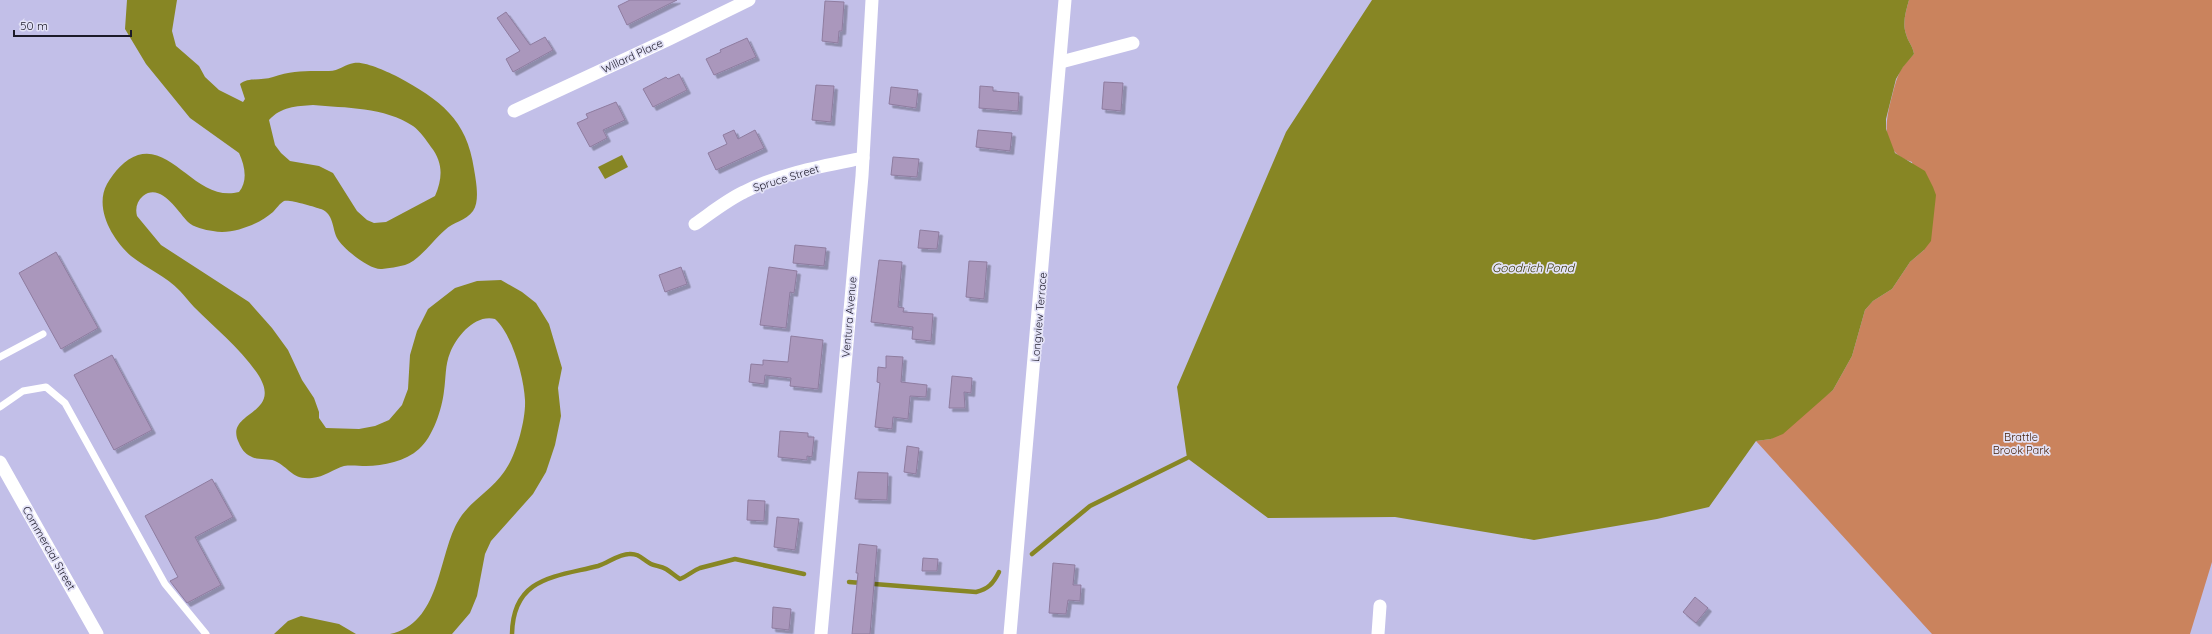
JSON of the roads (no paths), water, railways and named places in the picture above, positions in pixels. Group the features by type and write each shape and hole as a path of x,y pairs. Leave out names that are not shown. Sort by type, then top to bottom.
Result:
{"street":[{"name":"Willard Place","path":"514,110 669,40 749,0"},
{"name":"Ventura Avenue","path":"821,634 863,158 872,0"},
{"name":"Longview Terrace","path":"1010,634 1061,62 1065,0"},
{"path":"1061,62 1133,43"},
{"name":"Spruce Street","path":"695,224 745,191 767,182 790,174 863,158"},
{"name":"Commercial Street","path":"0,462 97,634"},
{"path":"1378,634 1380,606"}],"lane":[{"path":"0,357 43,334"},
{"path":"0,407 23,391 46,387 65,403 165,584 206,634"}],"water":[{"path":"127,0 177,0 172,31 176,46 199,66 205,77 219,90 243,102 245,99 240,84 243,82 294,72 333,71 351,64 359,63 376,67 394,75 427,94 439,103 458,124 465,137 470,152 476,179 477,196 475,207 467,217 452,225 440,234 416,259 402,266 377,269 364,263 351,253 337,238 332,222 325,211 296,202 284,201 267,217 260,221 244,228 228,232 210,231 193,225 188,222 163,195 156,193 150,193 143,196 138,202 136,210 137,216 161,245 249,302 272,328 288,350 302,380 314,398 319,412 319,418 326,428 359,429 375,426 389,420 402,405 408,389 410,355 417,331 428,309 455,288 477,281 501,280 522,292 536,303 549,324 562,368 558,388 561,416 555,445 546,472 533,494 491,541 485,554 477,596 470,613 452,634 390,634 406,628 419,617 428,604 457,523 467,509 499,479 508,465 516,447 524,417 525,400 520,368 507,335 495,319 488,318 474,323 462,333 453,346 448,358 443,398 433,430 424,444 408,457 380,465 344,466 321,476 305,478 295,475 275,461 253,458 246,454 240,445 236,433 239,425 259,406 264,399 264,389 259,376 245,357 194,307 175,286 137,261 124,249 117,241 107,223 103,203 107,184 113,175 120,166 138,155 151,154 163,158 198,182 211,189 224,193 239,192 242,188 245,178 243,163 239,153 190,118 146,64 125,29","holes":["313,105 377,112 390,115 416,128 435,153 440,164 440,177 435,196 386,222 374,223 367,220 357,211 333,173 319,166 290,161 275,145 269,120 279,112 289,108"]},
{"name":"Goodrich Pond","path":"1372,0 1909,0 1904,26 1914,54 1903,67 1896,79 1886,119 1886,129 1895,153 1925,171 1933,187 1936,195 1931,241 1924,250 1910,262 1892,289 1873,301 1865,310 1852,356 1833,390 1783,434 1771,439 1756,441 1709,507 1657,519 1534,540 1395,517 1268,518 1187,458 1177,387 1286,132"},
{"path":"622,155 628,167 605,179 598,167"},
{"path":"301,616 339,624 356,634 274,634 288,621"}],"waterway":[{"path":"1032,554 1090,506 1187,458"},
{"path":"512,634 514,615 520,601 528,590 552,577 598,566 625,554 638,556 651,564 666,569 680,579 700,568 735,559 804,574"},
{"path":"849,582 976,592 990,585 995,580 999,572"}],"park label":[{"name":"Brattle Brook Park","path":"2021,443"}]}
